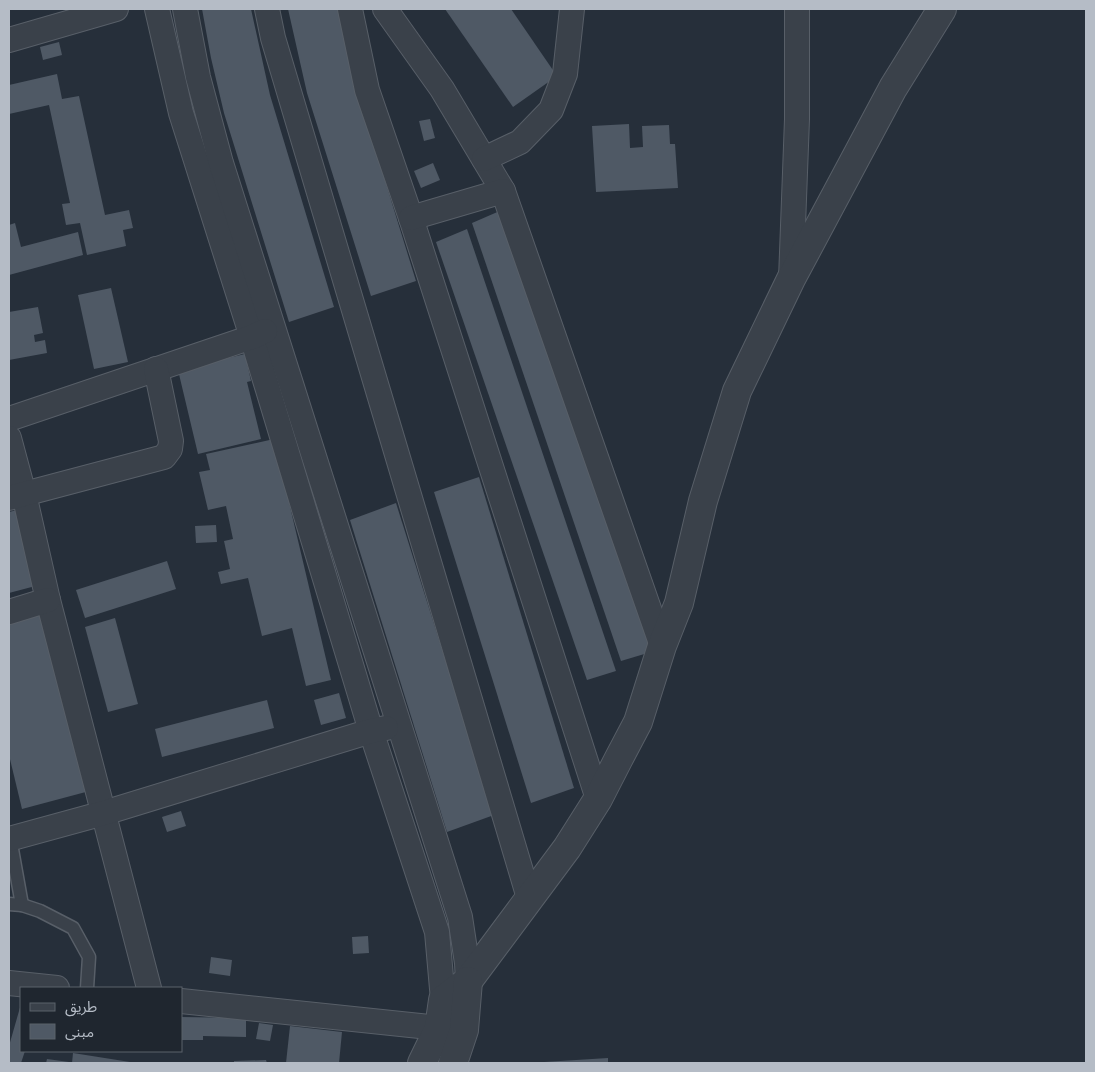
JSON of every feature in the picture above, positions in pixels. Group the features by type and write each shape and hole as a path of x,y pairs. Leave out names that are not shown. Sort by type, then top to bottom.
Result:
{"street":[{"path":"9,40 80,14 116,9"},
{"path":"157,9 181,113 252,337 371,730 438,932 444,1000 439,1028 422,1063"},
{"path":"184,9 198,77 221,163 460,917 468,981 464,1030 453,1063"},
{"path":"267,9 273,38 528,898"},
{"path":"350,9 367,90 411,218 598,799"},
{"path":"385,9 442,89 503,191 662,646"},
{"path":"484,159 520,142 551,110 565,74 572,9"},
{"path":"791,279 797,119 798,9"},
{"path":"444,1000 468,981 567,848 598,799 638,722 662,646 679,603 703,501 737,391 791,279 893,88 942,9"},
{"path":"411,218 503,191"},
{"path":"9,418 252,337 274,327"},
{"path":"16,496 164,457 170,449 171,441 156,368"},
{"path":"9,438 16,496 48,600 149,987"},
{"path":"9,612 48,600"},
{"path":"9,837 104,813 371,730 400,726"},
{"path":"9,983 47,987"},
{"path":"182,1001 439,1028"}],"lane":[{"path":"9,837 22,905"},
{"path":"9,904 22,905 40,911 73,928 89,957 87,987"}],"building":[{"path":"202,9 251,9 270,95 334,307 289,322 224,113"},
{"path":"288,9 338,9 347,53 416,281 371,296 307,93"},
{"path":"445,9 511,9 557,76 513,107"},
{"path":"59,42 62,55 43,60 40,47"},
{"path":"57,74 62,99 79,96 105,215 129,210 133,228 123,230 126,246 87,255 80,223 66,225 62,204 70,203 49,105 9,114 9,85"},
{"path":"430,119 435,138 424,141 419,121"},
{"path":"629,124 630,148 643,147 642,126 669,125 670,144 675,144 678,188 596,192 592,126"},
{"path":"433,163 440,180 421,188 414,171"},
{"path":"502,210 651,652 621,661 472,223"},
{"path":"15,223 21,247 78,232 83,255 9,275 9,225"},
{"path":"467,229 616,671 587,680 436,242"},
{"path":"111,288 128,362 94,369 78,295"},
{"path":"38,307 43,333 34,335 35,342 45,340 47,353 9,360 9,312"},
{"path":"245,354 251,381 247,382 261,439 198,454 178,370"},
{"path":"274,439 331,680 306,686 292,628 262,636 248,578 221,584 218,572 230,569 224,541 233,539 226,506 208,510 199,472 210,470 206,454"},
{"path":"479,477 574,788 531,803 434,492"},
{"path":"396,503 494,815 447,832 350,520"},
{"path":"25,508 43,584 9,593 9,512"},
{"path":"216,525 217,542 196,543 195,526"},
{"path":"167,561 176,589 85,618 76,590"},
{"path":"51,604 97,789 22,809 9,755 9,614"},
{"path":"115,618 138,704 108,712 85,627"},
{"path":"339,693 346,718 321,725 314,700"},
{"path":"267,700 274,728 162,757 155,729"},
{"path":"181,811 186,826 167,832 162,817"},
{"path":"368,936 369,953 353,954 352,937"},
{"path":"211,957 232,960 230,976 209,973"},
{"path":"20,1008 20,1052 25,1052 21,1063 9,1063 9,1046"},
{"path":"182,1017 246,1018 246,1037 203,1036 203,1040 182,1040"},
{"path":"259,1023 273,1025 270,1041 256,1039"},
{"path":"290,1026 342,1032 339,1063 286,1063"},
{"path":"73,1053 130,1062 130,1063 72,1063"},
{"path":"608,1058 608,1063 544,1063 544,1062"},
{"path":"47,1059 69,1062 69,1063 46,1063"},
{"path":"266,1060 267,1063 234,1063 234,1061"}]}
